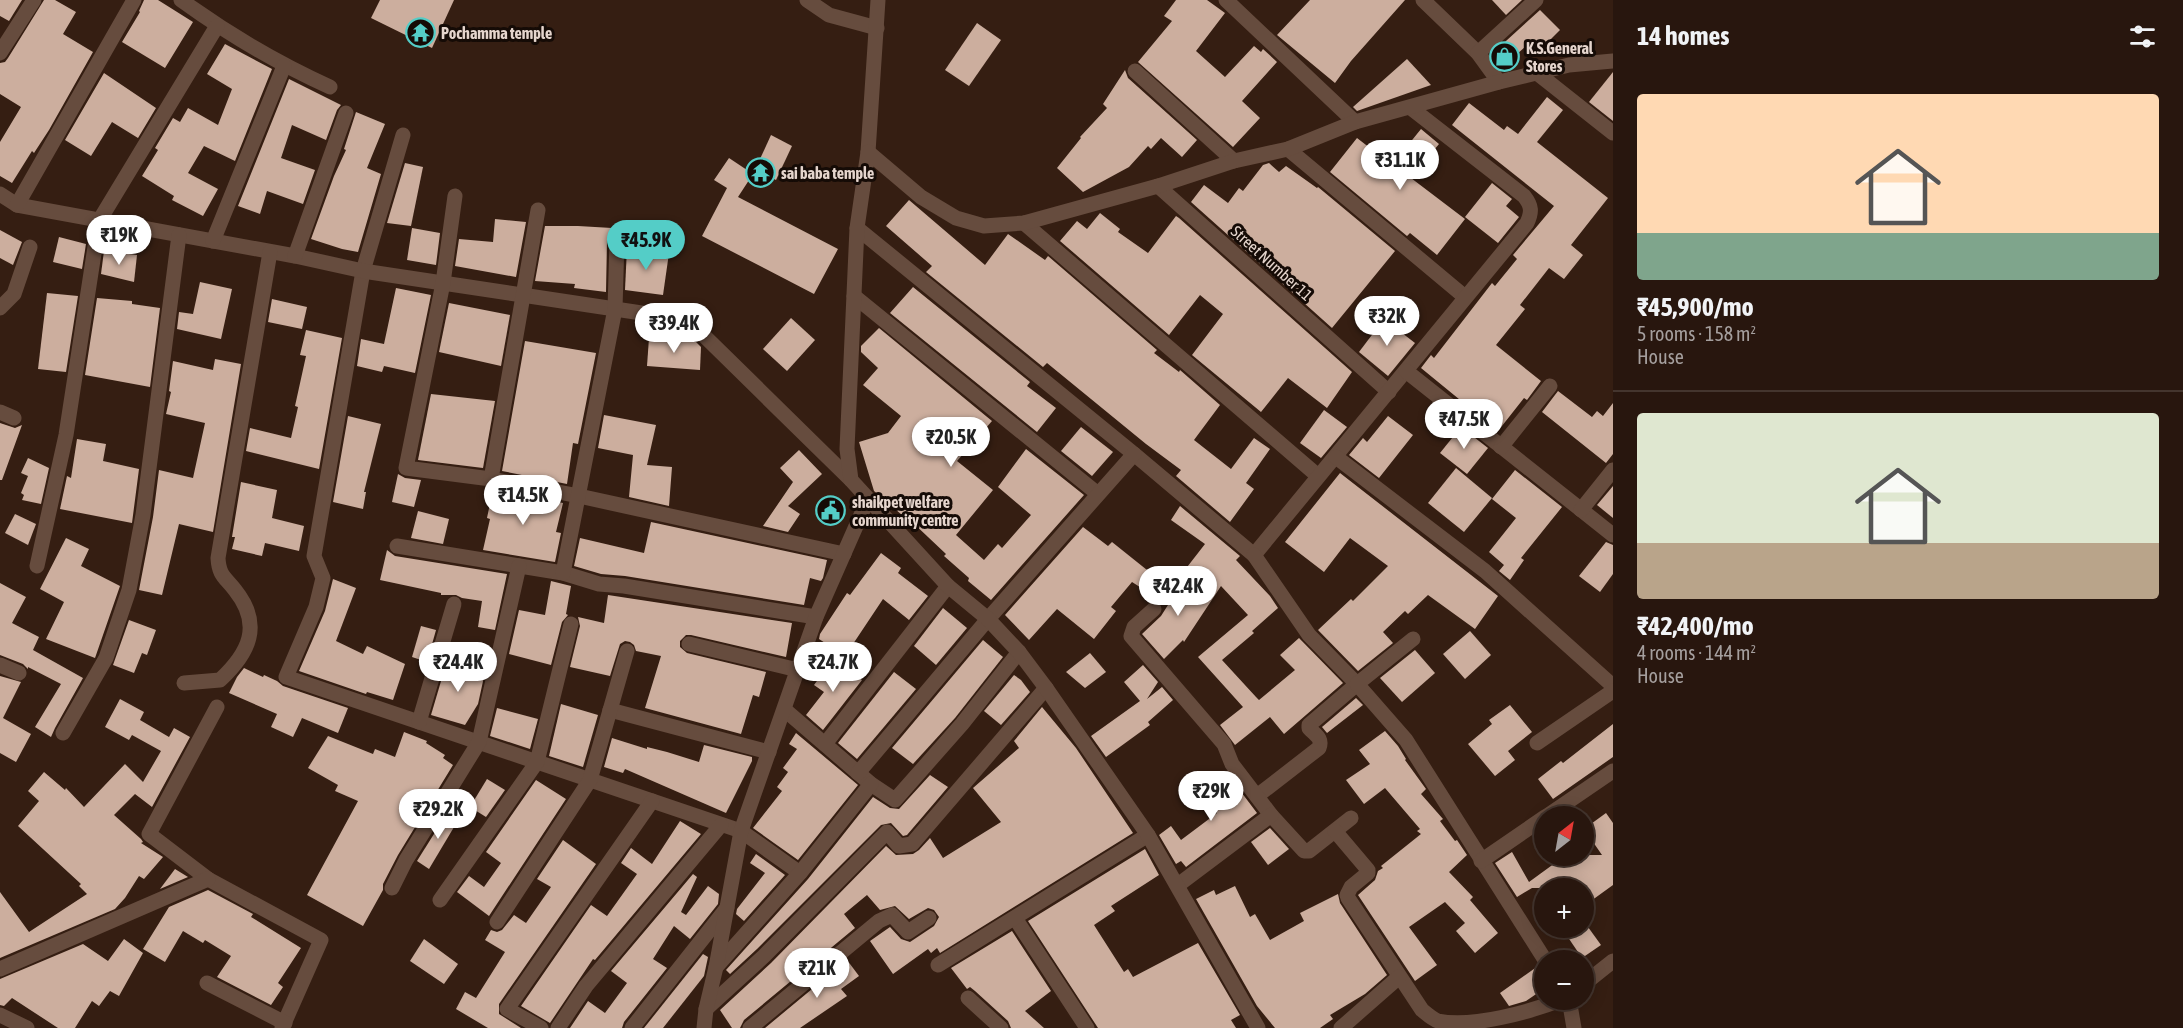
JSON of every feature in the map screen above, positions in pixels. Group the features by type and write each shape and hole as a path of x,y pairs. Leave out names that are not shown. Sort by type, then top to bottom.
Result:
{"street":[{"path":"0,53 34,0"},
{"path":"17,205 134,0"},
{"path":"180,0 217,26 284,66 330,87"},
{"path":"807,0 830,15 877,28"},
{"path":"851,480 847,449 857,228 868,152 878,0"},
{"path":"1226,0 1355,122"},
{"path":"1423,0 1478,53 1499,82"},
{"path":"1478,53 1536,0"},
{"path":"37,566 66,435 99,221 217,26"},
{"path":"868,152 921,197 956,218 984,226 1024,223 1158,186 1234,160 1288,149 1355,122 1499,82 1569,65 1613,61"},
{"path":"213,241 284,66"},
{"path":"1135,71 1234,160"},
{"path":"1537,73 1613,134"},
{"path":"1254,555 1527,223 1531,213 1530,203 1524,196 1411,108"},
{"path":"295,256 346,113"},
{"path":"403,135 363,271 314,556 323,578 316,607 286,676 741,831 800,873"},
{"path":"1288,149 1465,297"},
{"name":"Street Number 11","path":"1158,186 1389,392"},
{"path":"0,194 17,205 295,256 363,271 688,320 851,480 948,586 988,620 1019,652 1148,835 1258,1028"},
{"path":"455,196 444,283 406,468 491,479 579,496 844,554"},
{"path":"491,479 538,210"},
{"path":"1024,223 1318,476"},
{"path":"857,228 1254,555 1309,635 1357,684 1406,740 1539,950"},
{"path":"63,733 106,658 129,590 143,515 179,235"},
{"path":"563,573 615,309 617,240"},
{"path":"0,308 14,294 30,247"},
{"path":"184,683 220,680 241,656 250,639 249,615 235,589 219,570 218,558 270,252"},
{"path":"854,296 1098,494"},
{"path":"1406,371 1613,535"},
{"path":"1501,447 1550,386"},
{"path":"858,773 1134,454"},
{"path":"1336,457 1485,571 1613,686"},
{"path":"1581,510 1613,470"},
{"path":"705,1028 706,1009 728,907 741,831 816,617 868,499"},
{"path":"397,546 563,573 599,584 816,617"},
{"path":"392,888 406,860 479,742 519,566"},
{"path":"825,744 948,586"},
{"path":"419,722 454,604"},
{"path":"1154,609 1134,627 1131,636 1224,744 1232,764 1271,815 1306,852 1351,818"},
{"path":"440,900 537,762 571,624"},
{"path":"1257,796 1319,748 1320,739 1309,728 1309,725 1413,639"},
{"path":"689,644 798,670"},
{"path":"497,922 590,780 627,651"},
{"path":"785,710 871,784 895,800 962,724 1019,652"},
{"path":"0,665 19,674"},
{"path":"706,1009 764,956 887,832 899,846 912,844 1046,688"},
{"path":"1537,743 1613,692"},
{"path":"207,983 284,1026 321,940 208,879 149,834 217,707"},
{"path":"610,710 769,752"},
{"path":"1562,806 1613,771"},
{"path":"716,967 800,873 871,784"},
{"path":"541,1028 507,1009 652,801"},
{"path":"1178,885 1271,815"},
{"path":"558,1028 586,986 721,825"},
{"path":"1481,861 1534,825"},
{"path":"1335,831 1368,870 1368,873 1351,887 1348,898 1422,1010 1436,1020 1450,1025 1521,1015 1534,1010"},
{"path":"938,965 1148,835"},
{"path":"0,969 208,879"},
{"path":"632,1028 728,907"},
{"path":"750,1028 879,921 892,915 908,932 929,918"},
{"path":"1015,918 1088,1028"},
{"path":"1594,976 1613,961"},
{"path":"1341,1028 1399,977"},
{"path":"968,998 1001,1028"},
{"path":"1571,1010 1574,1028"},
{"path":"0,1016 27,1028"}],"building":[{"path":"0,0 22,0 9,21 0,16"},
{"path":"44,0 55,0 76,12 63,34 93,52 49,130 34,153 32,151 12,183 0,176 0,142 21,107 0,94 0,63 5,62 8,58"},
{"path":"144,0 158,0 193,22 165,68 122,42 140,12"},
{"name":"Pochamma temple","path":"380,0 454,0 432,48 371,18"},
{"path":"1176,0 1207,0 1225,13 1196,51 1225,77 1254,46 1261,52 1263,49 1277,62 1242,101 1260,118 1233,147 1138,62 1172,21 1164,16"},
{"path":"1310,0 1405,0 1351,61 1335,83 1277,35"},
{"path":"1492,0 1522,0 1506,15"},
{"path":"1540,10 1560,30 1536,54 1527,45 1506,64 1495,51"},
{"path":"977,23 1001,40 969,86 945,70"},
{"path":"225,44 272,69 235,161 204,146 188,173 218,189 203,216 172,200 174,196 142,176 158,150 155,148 173,118 180,122 188,108 218,125 232,89 207,74"},
{"path":"1407,59 1431,85 1357,111 1353,107"},
{"path":"1125,70 1128,78 1197,140 1182,157 1161,138 1151,149 1148,146 1129,167 1083,192 1057,168 1080,137 1107,108 1103,104"},
{"path":"1613,72 1613,121 1589,102"},
{"path":"104,73 156,108 138,138 112,122 91,156 65,140"},
{"path":"289,79 341,105 326,140 292,125 281,158 315,170 303,204 267,191 260,214 238,206"},
{"path":"1547,97 1563,110 1537,142 1608,198 1571,245 1583,255 1564,279 1549,268 1520,305 1525,309 1496,345 1541,381 1527,400 1524,398 1498,431 1421,368 1431,355 1434,358 1492,283 1495,286 1517,259 1513,255 1554,206 1452,125 1469,103 1504,130 1507,126 1518,134"},
{"path":"356,112 385,124 367,168 381,174 358,252 311,239 346,150 344,149"},
{"path":"1421,129 1439,144 1411,178 1465,219 1437,255 1410,233 1407,236 1330,172 1357,138 1392,165"},
{"path":"771,135 792,146 776,180 755,170"},
{"path":"729,158 753,174 738,197 838,249 814,294 702,236 727,188 714,180"},
{"path":"405,163 423,167 411,226 387,223"},
{"path":"1269,163 1279,172 1286,166 1318,187 1395,251 1332,328 1191,202 1204,185 1228,203 1239,188 1243,191 1263,165"},
{"path":"1492,183 1512,199 1506,206 1519,217 1498,243 1465,217"},
{"path":"909,200 985,265 1008,234 1045,260 1048,256 1157,350 1154,353 1179,372 1180,370 1220,405 1194,440 1231,469 1254,438 1270,449 1246,483 1254,489 1230,522 1176,476 1181,470 1047,363 1043,367 926,272 932,266 886,226"},
{"path":"1100,213 1120,229 1118,232 1148,253 1176,216 1179,218 1352,372 1327,408 1288,378 1261,412 1192,355 1223,314 1200,295 1169,335 1060,241 1077,221 1087,229"},
{"path":"495,219 526,222 516,277 455,266 459,239 493,242"},
{"path":"545,226 612,228 607,240 606,292 574,288 575,284 535,281"},
{"path":"412,228 440,233 436,265 407,260"},
{"path":"0,230 22,242 13,265 0,258"},
{"path":"59,237 86,244 82,269 53,262"},
{"path":"627,248 669,253 663,295 625,290"},
{"path":"104,251 137,255 134,282 101,274"},
{"path":"200,282 232,289 221,339 177,329 179,312 193,314"},
{"path":"913,287 1030,382 1027,386 1056,408 1037,432 890,313"},
{"path":"396,288 431,295 415,373 384,366 382,372 357,366 361,339 384,344"},
{"path":"47,293 78,296 66,372 38,369"},
{"path":"97,298 132,301 132,304 160,308 150,387 85,375"},
{"path":"272,299 307,307 302,329 268,322"},
{"path":"449,303 510,315 501,366 439,352"},
{"path":"791,318 815,340 787,371 763,349"},
{"path":"1384,319 1415,343 1388,376 1359,352"},
{"path":"879,328 992,421 957,461 993,490 956,535 984,560 998,544 1002,548 1031,515 998,487 1026,449 1084,495 991,600 968,581 969,578 944,556 946,554 910,520 874,491 859,442 888,433 901,416 863,385 878,368 861,352 861,346"},
{"path":"306,330 342,338 319,469 246,451 250,428 291,438 298,407 295,406 306,356 300,355"},
{"path":"649,338 696,342 701,347 700,370 647,366"},
{"path":"525,341 596,353 578,444 573,443 567,484 502,471"},
{"path":"215,359 241,364 213,532 179,524 162,595 139,590 153,517 159,470 193,478 205,423 166,414 171,392 169,391 173,361 213,370"},
{"path":"1558,391 1592,417 1597,411 1603,416 1613,403 1613,454 1606,463 1542,412"},
{"path":"431,394 495,401 483,468 418,460"},
{"path":"1324,410 1347,427 1321,458 1300,443"},
{"path":"604,415 656,425 647,465 672,467 669,506 629,497 633,455 598,448"},
{"path":"348,416 381,424 364,492 366,492 363,509 333,502"},
{"path":"1388,416 1413,435 1379,478 1349,455 1363,438 1367,442"},
{"path":"0,423 15,428 22,425 2,480 0,480"},
{"path":"1081,427 1113,452 1092,476 1061,451"},
{"path":"1461,427 1488,448 1467,474 1440,453"},
{"path":"77,439 106,444 103,461 139,469 132,523 60,509 67,476 71,478"},
{"path":"799,450 822,474 788,506 800,514 788,532 763,526 793,482 780,468"},
{"path":"28,458 49,468 41,504 22,500 24,495 21,493 28,476 21,473"},
{"path":"1456,468 1492,498 1464,532 1428,503"},
{"path":"1515,470 1562,507 1521,558 1524,560 1510,580 1499,571 1504,565 1489,552 1516,518 1492,499"},
{"path":"1340,473 1498,596 1475,629 1428,595 1408,614 1405,611 1383,632 1393,643 1358,671 1318,630 1351,599 1353,601 1388,566 1350,538 1324,572 1285,542"},
{"path":"398,474 405,478 421,480 414,507 392,502"},
{"path":"241,482 277,490 272,518 304,526 299,551 265,543 262,556 232,549"},
{"path":"1613,486 1613,518 1597,505"},
{"path":"493,489 563,503 556,532 561,533 555,562 483,550 490,519 487,518"},
{"path":"1180,506 1240,556 1236,560 1270,596 1278,608 1252,631 1254,633 1222,660 1256,697 1259,700 1295,670 1280,655 1299,638 1343,683 1284,734 1270,717 1235,745 1220,725 1243,707 1198,657 1248,615 1221,586 1184,642 1183,640 1164,659 1142,634 1161,616 1168,605 1132,582 1111,607 1116,611 1094,639 1057,609 1029,640 1005,615 1083,527 1108,546 1112,542 1162,582 1167,574 1177,580 1205,544 1171,520"},
{"path":"418,511 449,519 443,544 411,538"},
{"path":"15,514 36,524 28,545 5,533"},
{"path":"651,522 827,560 823,578 821,581 810,578 804,605 601,574 574,566 580,538 644,553"},
{"path":"66,538 89,549 81,566 120,586 95,658 46,639 64,602 40,589"},
{"path":"1606,542 1613,545 1613,574 1600,592 1579,576"},
{"path":"387,550 395,556 507,574 495,630 478,627 482,601 456,595 441,595 441,593 380,580"},
{"path":"881,553 901,568 898,573 928,596 909,620 883,599 845,656 819,639 820,634 847,593 850,595"},
{"path":"333,579 356,588 336,641 363,654 367,646 405,664 393,700 367,692 366,694 299,671 325,611"},
{"path":"551,581 571,586 566,614 568,615 562,622 551,665 509,654 519,610 545,615"},
{"path":"0,583 26,597 12,623 39,637 33,650 83,678 51,737 35,727 61,684 0,655"},
{"path":"608,595 792,623 786,657 691,635 686,635 680,641 680,647 687,653 766,672 759,697 753,695 741,734 645,708 661,656 636,651 630,642 625,641 620,644 610,676 570,667 580,626 578,617 604,623"},
{"path":"943,608 967,628 936,665 914,646"},
{"path":"129,620 156,630 147,655 142,653 134,673 113,665"},
{"path":"421,626 436,630 427,662 412,657"},
{"path":"1470,631 1491,655 1465,679 1443,654"},
{"path":"983,640 1003,657 955,718 913,764 892,748"},
{"path":"1415,650 1435,673 1402,702 1380,678"},
{"path":"1090,653 1106,672 1085,688 1066,672"},
{"path":"833,659 862,680 823,730 806,715 824,692 814,685"},
{"path":"447,661 485,672 478,704 465,725 431,715"},
{"path":"1143,665 1158,682 1147,699 1162,687 1173,700 1148,722 1150,725 1106,757 1091,736 1140,701 1124,682"},
{"path":"244,668 277,681 283,686 348,708 338,733 302,718 293,737 271,727 277,714 229,693"},
{"path":"894,672 916,689 857,759 838,743"},
{"path":"1014,675 1030,692 1001,725 984,711"},
{"path":"0,676 21,682 3,718 31,734 16,762 0,753"},
{"path":"1356,698 1363,705 1327,733 1322,727"},
{"path":"120,699 144,712 140,720 169,737 174,728 190,737 152,807 135,794 114,815 141,839 143,842 141,843 163,857 144,879 139,876 115,909 0,958 0,892 29,932 87,894 79,886 81,884 18,826 39,801 28,791 44,772 65,790 66,788 84,807 125,764 143,782 161,751 132,735 129,740 105,727"},
{"path":"561,704 598,715 583,767 549,756"},
{"path":"1510,705 1532,732 1508,751 1515,760 1495,776 1468,744 1492,724 1489,720"},
{"path":"1042,707 1076,748 1133,833 940,953 937,948 931,953 928,949 893,974 870,941 890,927 901,939 910,942 934,926 939,917 934,910 928,908 909,919 895,906 880,910 867,895 844,914 855,928 744,1020 740,1028 732,1028 720,1010 771,963 886,846 896,855 913,854 930,838 943,858 1001,822 973,788 1019,748 1014,741"},
{"path":"497,708 538,719 530,749 490,736"},
{"path":"1613,724 1613,757 1553,799 1538,779 1561,761 1563,763"},
{"path":"1385,731 1398,746 1426,789 1421,794 1443,819 1440,821 1467,855 1449,872 1473,897 1470,900 1498,933 1475,953 1456,931 1465,923 1445,902 1409,927 1437,965 1415,981 1358,895 1375,880 1378,871 1383,868 1381,866 1421,834 1417,831 1420,829 1385,788 1364,804 1346,780 1370,764 1359,750"},
{"path":"404,732 427,741 426,743 445,755 443,758 453,765 398,855 383,884 383,890 363,926 307,895 358,801 335,791 338,785 308,768 328,736 373,754 375,749 395,757"},
{"path":"796,733 858,785 798,860 753,828 782,791 777,787 788,772 783,768 797,749 789,744"},
{"path":"612,738 699,762 704,745 752,757 752,761 726,813 625,769 623,773 604,767"},
{"path":"1226,772 1257,813 1186,867 1181,861 1176,864 1159,835 1171,826 1181,840 1217,813 1200,790"},
{"path":"930,775 948,787 907,835 903,836 891,823 881,825 757,949 730,974 726,970 808,879 873,797 890,808 899,809"},
{"path":"487,779 505,790 486,817 470,807"},
{"path":"536,780 566,799 489,916 457,892 469,876 484,887 501,863 486,852"},
{"path":"449,810 460,817 429,869 417,861"},
{"path":"1606,813 1613,823 1613,885 1594,899 1594,878 1534,878 1551,866 1594,866 1594,855 1602,855 1594,843 1594,822"},
{"path":"680,821 701,834 595,960 593,959 550,1023 521,1006 591,905 607,916 637,874 621,863 631,848 652,864"},
{"path":"1270,828 1289,849 1268,865 1251,842"},
{"path":"563,840 596,864 499,1004 499,1014 521,1028 488,1028 456,1009 465,992 476,998 505,952 485,940 491,930 497,932 502,930 514,915 526,923 551,887 537,879"},
{"path":"1145,849 1159,875 1111,906 1115,911 1094,925 1124,972 1128,969 1133,977 1198,943 1240,1015 1231,1020 1236,1028 1098,1028 1028,921"},
{"path":"1512,852 1529,882 1534,878 1534,888 1517,897 1495,863"},
{"path":"756,854 785,875 744,921 736,914 737,909 765,873 750,863"},
{"path":"175,869 188,877 160,889"},
{"path":"693,874 697,877 681,912 686,915 708,886 719,894 718,904 690,939 674,926 653,959 667,968 624,1022 622,1028 570,1028 588,1001 605,1013 627,983 611,971"},
{"path":"1235,886 1250,917 1255,914 1270,940 1304,921 1300,913 1338,894 1340,903 1387,975 1365,994 1330,1015 1333,1019 1320,1028 1275,1028 1257,1006 1196,899 1214,890 1216,895"},
{"path":"208,890 253,914 251,917 301,948 278,983 283,987 271,1005 217,977 231,956 205,940 203,943 183,931 165,962 143,949 169,907"},
{"path":"1012,931 1051,991 1025,1011 1044,1028 1011,1028 1008,1021 975,991 970,987 967,989 951,968"},
{"path":"1594,935 1601,945 1594,950 1577,950 1568,938 1594,938"},
{"path":"124,939 143,953 119,996 110,991 99,1006 92,1001 75,1028 58,1028 12,998 4,1006 0,1005 0,979 83,944 108,961"},
{"path":"424,939 458,964 444,984 410,961"},
{"path":"703,954 708,957 704,976 663,1028 644,1028"},
{"path":"847,960 859,976 841,989 847,996 800,1028 765,1028"},
{"path":"1534,969 1534,996 1526,1001 1509,1006 1500,993"}],"place":[{"name":"Pochamma temple","path":"420,33"},
{"name":"K.S.General Stores","path":"1505,57"},
{"name":"sai baba temple","path":"760,173"},
{"name":"shaikpet welfare community centre","path":"831,511"}]}
